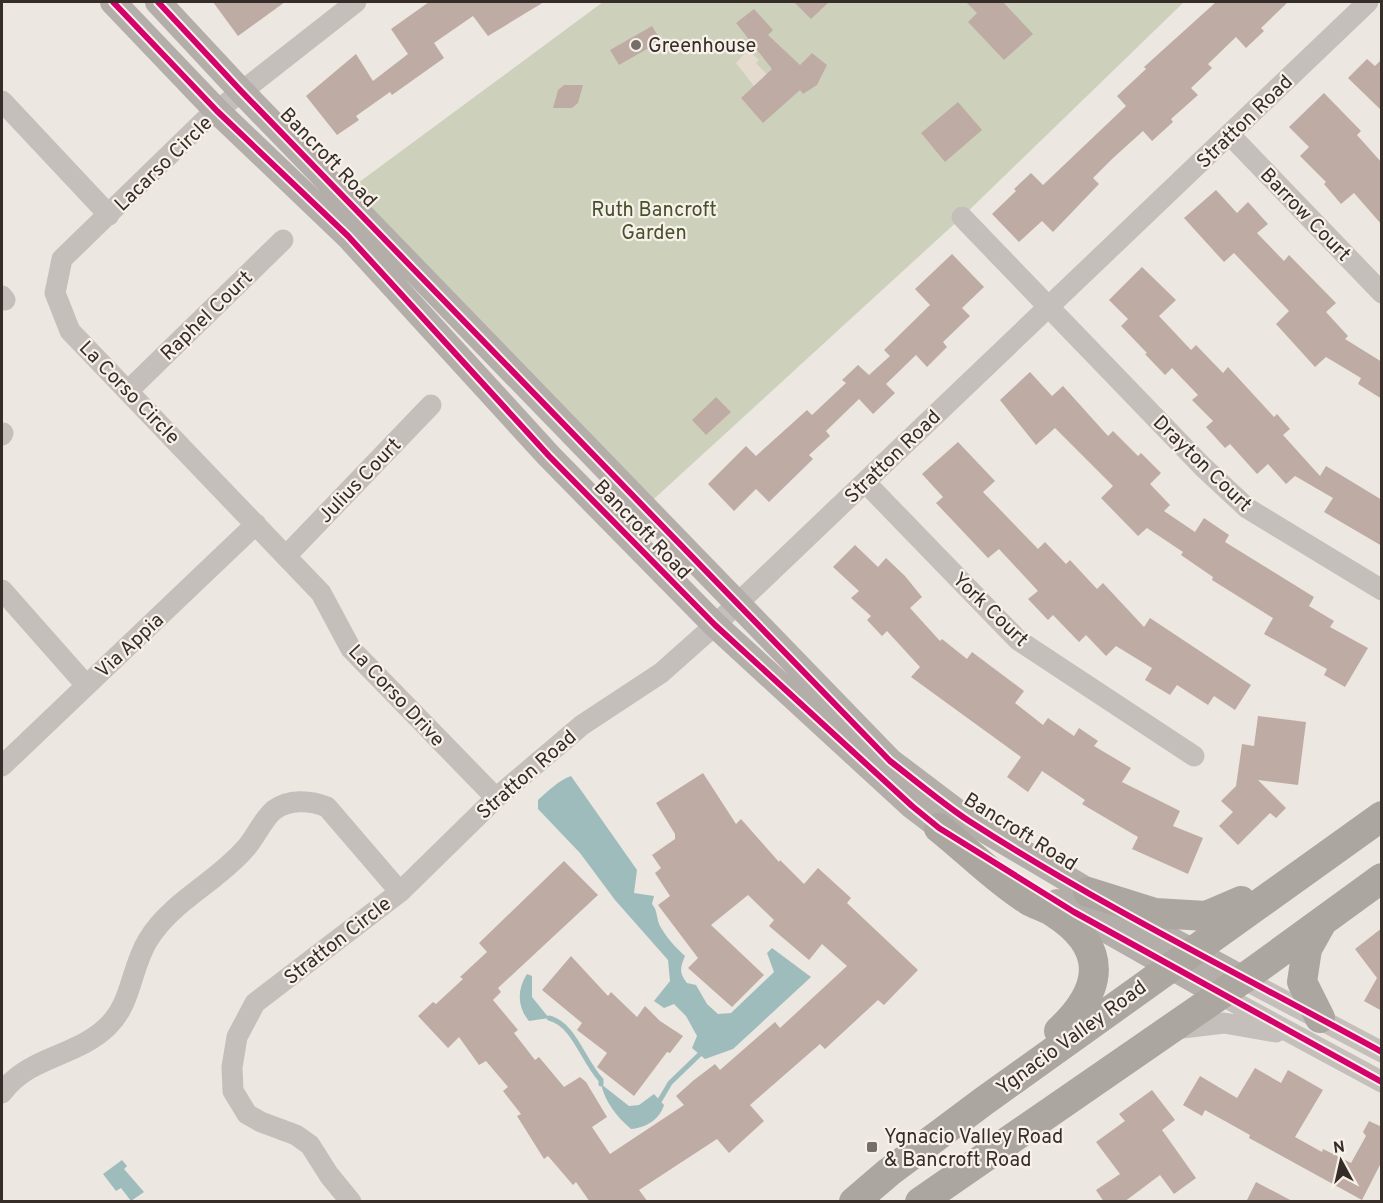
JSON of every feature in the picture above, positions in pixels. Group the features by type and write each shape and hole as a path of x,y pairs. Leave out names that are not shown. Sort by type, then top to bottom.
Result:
{"highway":[{"name":"Ygnacio Valley Road","path":"854,1202 984,1101 1180,958 1382,816"},
{"path":"939,828 1028,900 1053,912 1076,930 1092,951 1093,981 1089,995 1079,1012 984,1101"},
{"path":"1088,892 1155,913 1206,916 1242,900 1280,875 1330,853"},
{"path":"920,1202 1232,987 1382,878"},
{"path":"1320,1018 1302,982 1307,949 1324,920"}],"main road":[{"name":"Bancroft Road","path":"113,2 217,111 348,236 549,456 715,625 912,806 939,828 1074,912 1180,958 1232,987"},
{"name":"Bancroft Road","path":"158,2 890,761 968,820 1088,892 1180,958"}],"street":[{"name":"Lacarso Circle","path":"109,215 217,111 356,2"},
{"name":"Stratton Road","path":"400,892 496,798 582,725 661,673 715,625 1368,2"},
{"path":"2,101 109,215"},
{"name":"Barrow Court","path":"1230,135 1382,293"},
{"name":"La Corso Circle","path":"109,215 62,259 55,293 70,331 286,555"},
{"name":"Drayton Court","path":"962,217 1203,467 1247,508 1382,590"},
{"name":"Raphel Court","path":"129,390 283,240"},
{"name":"Julius Court","path":"286,555 431,405"},
{"name":"York Court","path":"865,482 1018,640 1194,756"},
{"name":"Via Appia","path":"2,766 256,524"},
{"name":"La Corso Drive","path":"286,555 321,593 351,649 496,798"},
{"path":"2,590 86,685"},
{"name":"Stratton Circle","path":"2,1093 19,1073 82,1044 110,1025 126,1000 146,942 157,926 217,877 246,849 274,810 300,801 327,807 400,892 255,1004 237,1036 232,1067 233,1091 248,1114 310,1144 328,1175 351,1202"},
{"path":"1232,987 1320,1018 1382,1052"},
{"path":"1232,987 1295,1035 1382,1082"},
{"path":"1170,1029 1224,1023 1295,1035"}],"green space":[{"name":"Ruth Bancroft Garden","path":"603,2 1184,2 962,217 644,508 343,194"}],"shaded area":[{"path":"748,50 759,60 756,63 775,83 754,86 736,63"}],"water":[{"path":"571,776 637,870 634,893 654,896 652,904 660,926 685,956 681,970 684,979 687,983 696,985 707,1004 718,1014 731,1013 774,972 767,953 772,948 811,977 733,1049 705,1059 692,1048 697,1036 686,1016 674,1004 664,1008 654,1001 670,981 668,960 615,900 580,853 538,809 538,800 558,783"},
{"path":"527,974 532,976 532,997 549,1018 529,1021 522,1010 520,992"},
{"path":"601,1084 629,1106 639,1105 654,1094 664,1105 652,1122 631,1129 612,1109"},
{"path":"122,1160 127,1166 124,1169 144,1192 131,1201 121,1188 116,1191 103,1174"}],"building":[{"path":"213,2 285,2 238,36"},
{"path":"429,2 544,2 488,36 473,16 434,43 444,58 392,95 390,92 356,116 359,120 337,135 306,96 356,54 373,81 408,54 391,29"},
{"path":"794,2 829,2 811,19"},
{"path":"966,2 1003,2 1033,34 1004,60 968,22 977,13"},
{"path":"1216,2 1288,2 1261,28 1264,31 1246,48 1236,37 1208,64 1212,68 1191,88 1198,95 1171,119 1173,122 1152,141 1143,131 1112,159 1093,178 1099,184 1053,232 1042,221 1019,242 992,214 1031,173 1043,185 1126,106 1117,96 1146,69 1144,67"},
{"path":"754,9 773,30 768,35 800,65 812,53 827,65 817,85 803,94 800,90 763,123 741,98 772,69 736,23"},
{"name":"Greenhouse","path":"652,26 661,41 619,65 610,50"},
{"path":"1367,59 1375,66 1382,59 1382,111 1348,78"},
{"path":"564,85 583,85 578,103 572,108 553,108 558,90"},
{"path":"1324,93 1361,131 1357,135 1382,163 1382,225 1354,193 1341,204 1324,184 1326,182 1300,156 1309,147 1289,127"},
{"path":"958,102 982,130 945,162 921,133"},
{"path":"1216,190 1237,213 1248,202 1268,224 1257,233 1284,261 1289,255 1336,303 1326,312 1348,336 1345,339 1382,362 1382,399 1358,384 1361,378 1326,357 1315,367 1276,324 1289,311 1234,253 1224,262 1184,218"},
{"path":"952,254 984,287 962,308 970,316 943,342 947,347 927,367 916,355 886,384 895,393 873,414 859,399 826,431 830,436 809,455 813,459 769,502 756,489 734,511 708,484 746,446 756,456 807,410 812,415 846,383 842,380 858,365 869,375 890,356 884,350 930,305 915,289"},
{"path":"1142,267 1176,300 1159,316 1191,350 1196,345 1223,373 1228,367 1274,417 1277,414 1290,429 1283,435 1320,476 1326,466 1382,500 1382,546 1324,512 1333,498 1295,476 1286,484 1268,464 1257,474 1230,444 1225,448 1206,427 1213,421 1192,400 1198,395 1172,368 1165,375 1145,354 1147,353 1121,326 1128,319 1109,300"},
{"path":"1030,372 1052,396 1063,386 1108,436 1113,431 1138,456 1141,453 1161,473 1150,484 1170,505 1164,511 1195,532 1204,518 1229,535 1225,542 1314,597 1309,606 1334,621 1330,627 1368,648 1345,687 1324,675 1327,669 1264,634 1273,618 1212,580 1213,577 1181,555 1183,552 1147,528 1138,536 1101,498 1113,486 1055,428 1036,445 1000,400"},
{"path":"716,397 731,412 706,435 692,420"},
{"path":"958,442 995,481 983,492 1038,549 1045,542 1066,564 1070,560 1097,589 1103,583 1144,627 1150,618 1251,685 1235,710 1214,696 1208,705 1177,685 1170,695 1145,680 1152,668 1116,646 1106,656 1086,635 1079,642 1053,615 1048,620 1028,599 1038,591 999,549 988,558 936,503 943,497 922,474"},
{"path":"855,545 878,567 886,558 905,576 922,597 910,608 940,641 942,639 967,659 972,652 1024,691 1015,703 1043,725 1048,718 1074,736 1079,728 1098,741 1094,746 1131,768 1122,782 1180,811 1173,826 1203,838 1188,874 1132,849 1138,837 1082,804 1085,800 1042,771 1028,792 1007,777 1021,757 911,677 920,667 887,631 882,636 867,620 871,616 851,598 859,591 833,567"},
{"path":"1258,716 1306,722 1298,785 1258,780 1286,808 1276,818 1270,813 1238,845 1219,826 1233,812 1221,801 1236,786 1242,744 1254,746"},
{"path":"703,773 736,824 741,819 779,862 780,860 804,884 818,868 851,898 847,903 918,970 884,1005 878,1000 825,1049 820,1044 750,1105 764,1121 729,1153 717,1139 639,1190 648,1202 590,1202 576,1182 573,1185 548,1156 544,1159 517,1116 521,1114 503,1091 508,1087 486,1061 479,1065 459,1037 448,1048 418,1016 433,1002 436,1004 463,979 460,977 487,952 479,943 564,861 598,895 498,988 501,992 493,1000 518,1030 514,1033 535,1060 539,1057 564,1087 580,1077 586,1082 607,1117 592,1127 610,1154 684,1105 676,1096 715,1064 720,1070 775,1022 780,1028 847,966 822,944 809,960 769,926 774,920 748,895 711,925 764,975 732,1007 688,968 698,958 658,905 670,896 655,873 661,868 652,855 675,839 675,834 656,803"},
{"path":"1382,928 1382,1011 1364,1001 1377,978 1355,949"},
{"path":"571,956 608,996 611,992 637,1017 645,1006 660,1021 683,1036 670,1053 667,1052 634,1096 597,1067 607,1053 577,1030 582,1023 542,990"},
{"path":"1255,1068 1281,1083 1288,1070 1323,1090 1295,1137 1322,1152 1323,1149 1351,1163 1366,1136 1363,1132 1369,1121 1382,1127 1382,1161 1362,1200 1249,1138 1250,1135 1205,1110 1202,1116 1183,1105 1200,1076 1237,1098"},
{"path":"1152,1090 1175,1120 1162,1130 1196,1178 1174,1194 1160,1175 1124,1202 1104,1202 1096,1190 1120,1174 1096,1142 1125,1121 1119,1114"},
{"path":"1256,1182 1294,1202 1246,1202"}],"waterway":[{"path":"549,1018 558,1022 572,1035 601,1080 601,1084"},
{"path":"660,1100 670,1083 700,1054"}],"cycle path":[{"path":"113,2 217,111 348,236 549,456 715,625 912,806 939,828 1074,912 1382,1082"},
{"path":"158,2 241,91 890,761 969,821 1070,883 1382,1052"}],"place":[{"name":"Greenhouse","path":"636,45"},
{"name":"Ygnacio Valley Road & Bancroft Road","path":"872,1147"}]}
